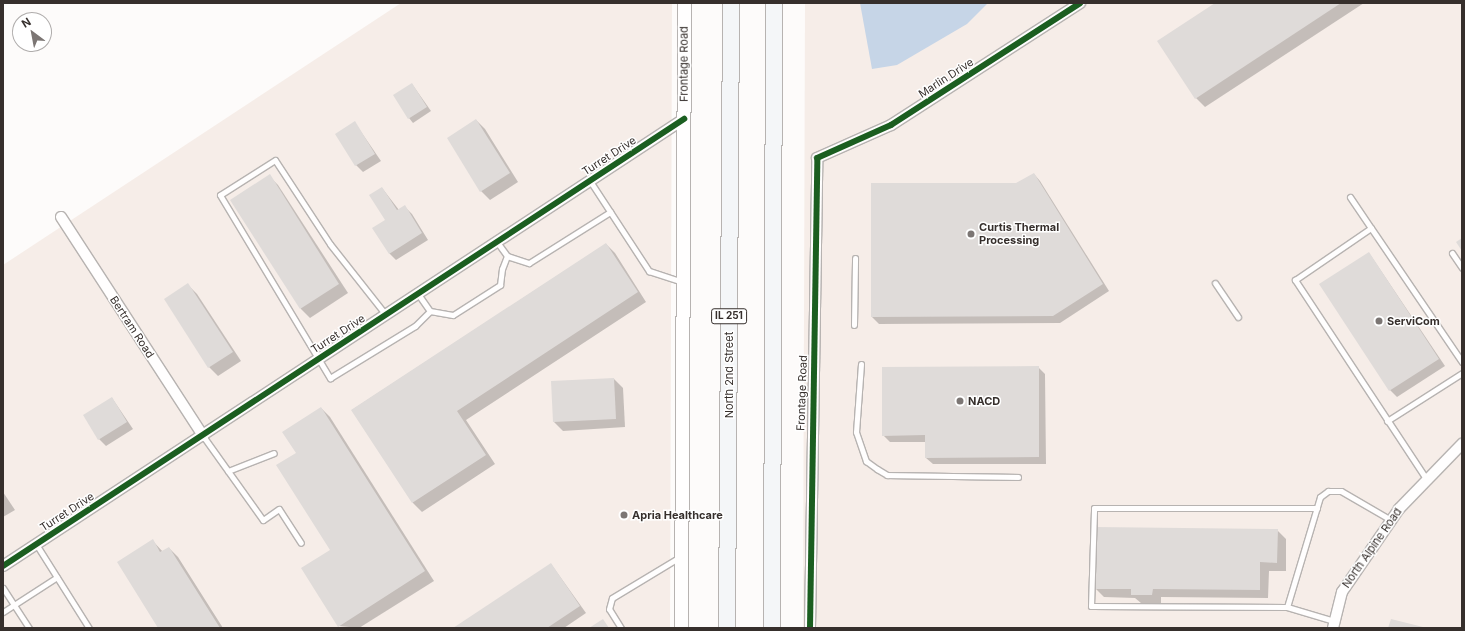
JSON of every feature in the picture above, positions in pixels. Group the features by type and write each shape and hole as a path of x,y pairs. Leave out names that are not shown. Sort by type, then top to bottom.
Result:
{"main road":[{"name":"North 2nd Street","path":"727,628 731,3"},
{"path":"772,628 774,3"}],"street":[{"name":"Frontage Road","path":"681,628 684,3"},
{"name":"Marlin Drive","path":"817,158 891,125 1080,3"},
{"name":"Turret Drive","path":"3,566 684,119"},
{"name":"Frontage Road","path":"810,628 817,158"},
{"name":"Bertram Road","path":"61,217 203,436"},
{"name":"North Alpine Road","path":"1334,625 1342,592 1391,520 1462,444"}],"lane":[{"path":"386,315 330,244 275,160 220,195 293,313 318,360 330,378 415,326 430,310"},
{"path":"590,181 649,271 683,283"},
{"path":"1350,197 1462,362"},
{"path":"497,242 507,256 529,263 610,212"},
{"path":"1371,228 1295,280 1427,480"},
{"path":"1452,253 1462,268"},
{"path":"418,294 430,310 453,315 500,285 507,256"},
{"path":"854,325 855,258"},
{"path":"1215,283 1238,317"},
{"path":"861,364 856,432 866,461 877,469 887,475 1018,477"},
{"path":"1388,421 1462,373"},
{"path":"203,436 263,520 279,508 301,543"},
{"path":"228,471 274,453"},
{"path":"1288,607 1320,497 1328,491 1341,491 1391,520"},
{"path":"1317,508 1094,508 1091,606 1288,607 1334,625"},
{"path":"36,544 89,628"},
{"path":"621,628 609,608 612,598 681,556"},
{"path":"3,612 57,577"},
{"path":"3,588 29,628"}],"shaded area":[{"path":"401,3 672,3 670,628 3,628 3,265"},
{"path":"805,3 1462,3 1462,628 803,628"}],"water":[{"path":"860,3 988,3 967,24 897,65 872,69"}],"building":[{"path":"1215,3 1341,3 1195,99 1157,41"},
{"path":"412,83 427,107 408,119 393,95"},
{"path":"476,119 510,173 480,192 447,138"},
{"path":"355,121 375,154 355,166 335,134"},
{"name":"Curtis Thermal Processing","path":"1034,173 1103,284 1053,316 871,317 871,183 1016,183"},
{"path":"270,174 339,284 300,309 230,200"},
{"path":"382,187 397,210 405,205 422,233 389,254 372,228 385,220 369,195"},
{"path":"1462,238 1462,251 1456,242"},
{"path":"606,243 638,292 457,411 486,455 412,503 351,410"},
{"name":"ServiCom","path":"1369,252 1439,359 1389,391 1319,284"},
{"path":"188,283 233,352 208,368 164,299"},
{"name":"NACD","path":"1039,366 1039,457 925,458 925,435 882,436 882,367"},
{"path":"614,378 616,419 553,422 551,381"},
{"path":"112,397 127,422 98,440 83,415"},
{"path":"321,407 425,571 338,627 301,568 330,550 276,465 296,453 282,432"},
{"path":"1095,527 1278,529 1277,563 1260,562 1260,590 1153,589 1152,595 1131,595 1131,589 1094,589"},
{"path":"153,539 160,552 169,547 220,628 158,628 117,562"},
{"path":"551,563 580,606 547,628 453,628"},
{"path":"603,619 609,628 589,628"},
{"path":"1391,619 1423,627 1423,628 1388,628"}],"cycle path":[{"path":"810,628 817,158 891,125 1080,3"},
{"path":"3,566 684,119"}],"place":[{"name":"Curtis Thermal Processing","path":"971,234"},
{"name":"ServiCom","path":"1379,321"},
{"name":"NACD","path":"960,401"},
{"name":"Apria Healthcare","path":"624,515"}]}
